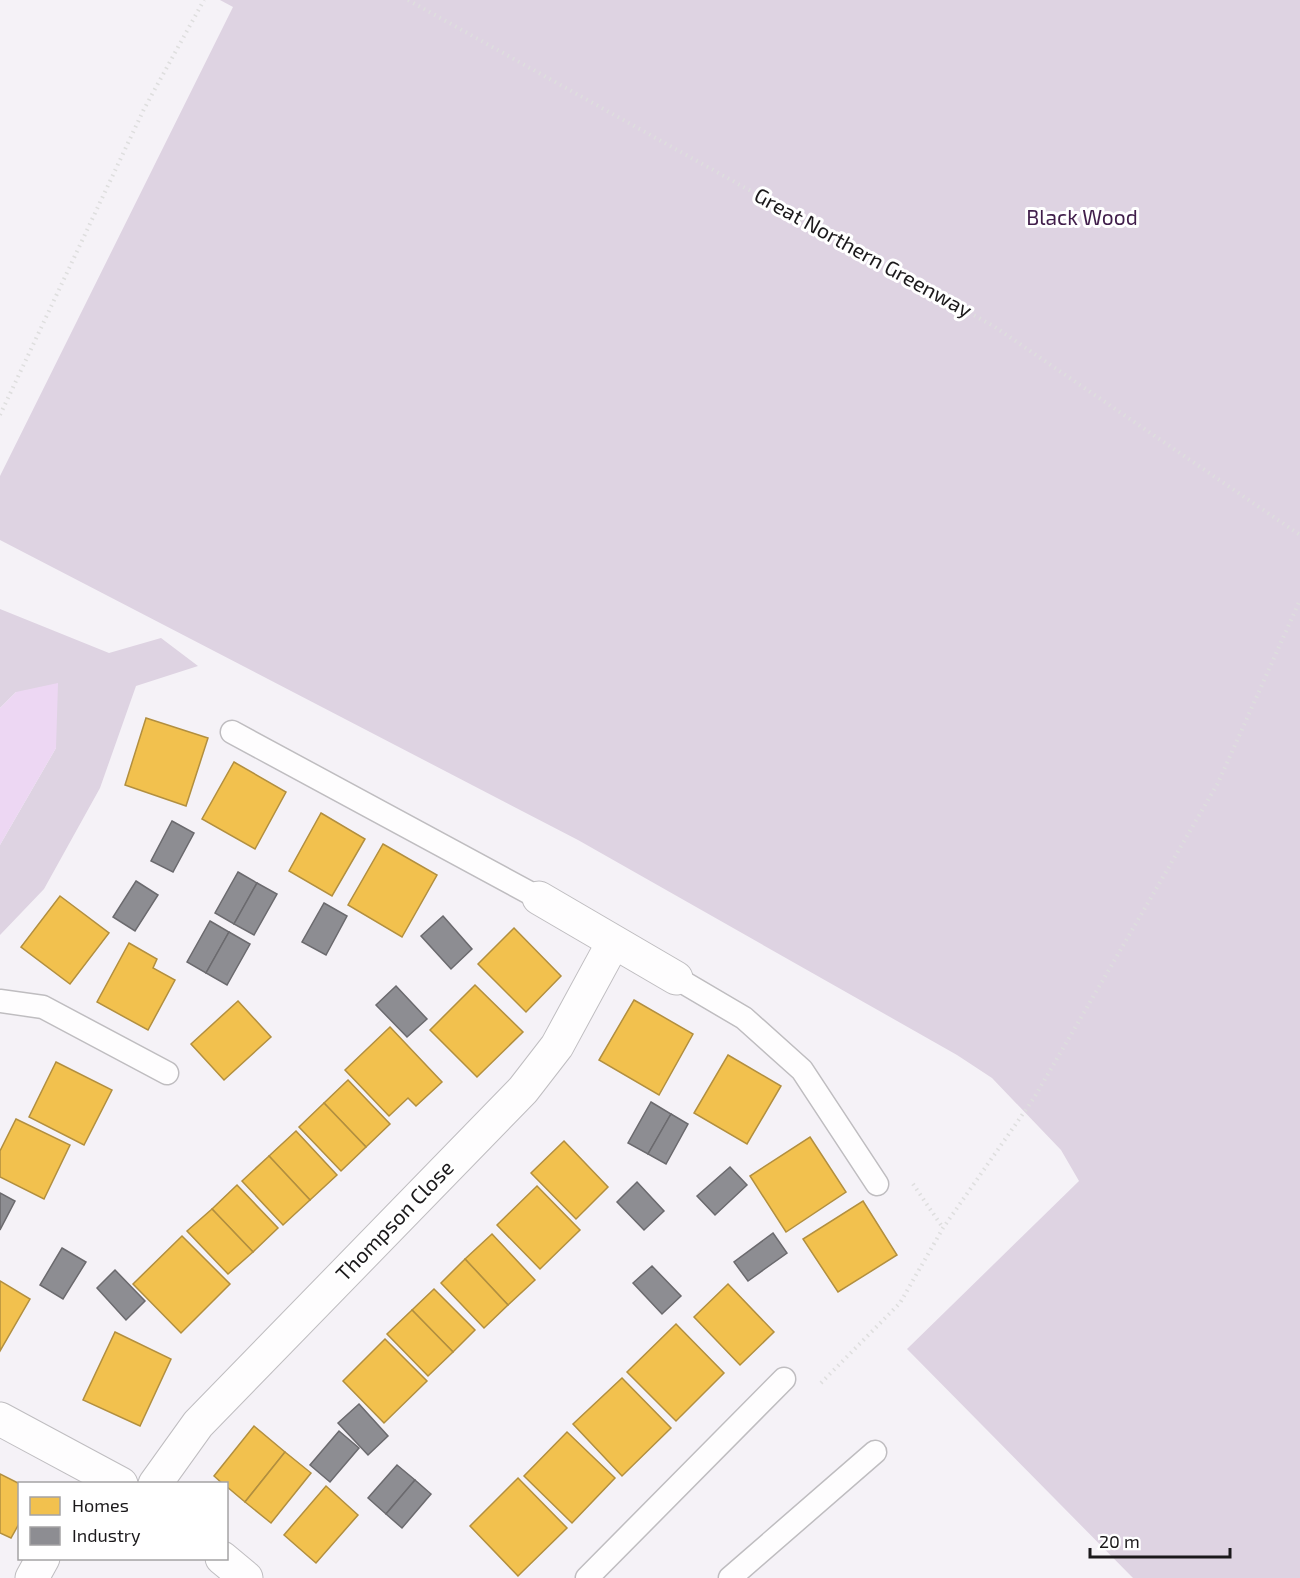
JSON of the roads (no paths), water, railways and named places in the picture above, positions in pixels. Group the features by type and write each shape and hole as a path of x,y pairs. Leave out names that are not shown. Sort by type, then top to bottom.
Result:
{"street":[{"path":"539,898 676,978"},
{"name":"Thompson Close","path":"156,1482 198,1424 523,1090 557,1046 613,943"},
{"path":"0,1419 88,1476 113,1482"},
{"path":"32,1578 42,1560"},
{"path":"224,1560 246,1578"}],"lane":[{"path":"232,732 539,898"},
{"path":"676,978 744,1018 802,1070 877,1184"},
{"path":"0,1000 43,1007 167,1073"},
{"path":"587,1578 784,1379"},
{"path":"730,1578 875,1452"}],"park label":[{"name":"Black Wood","path":"1082,218"}]}
